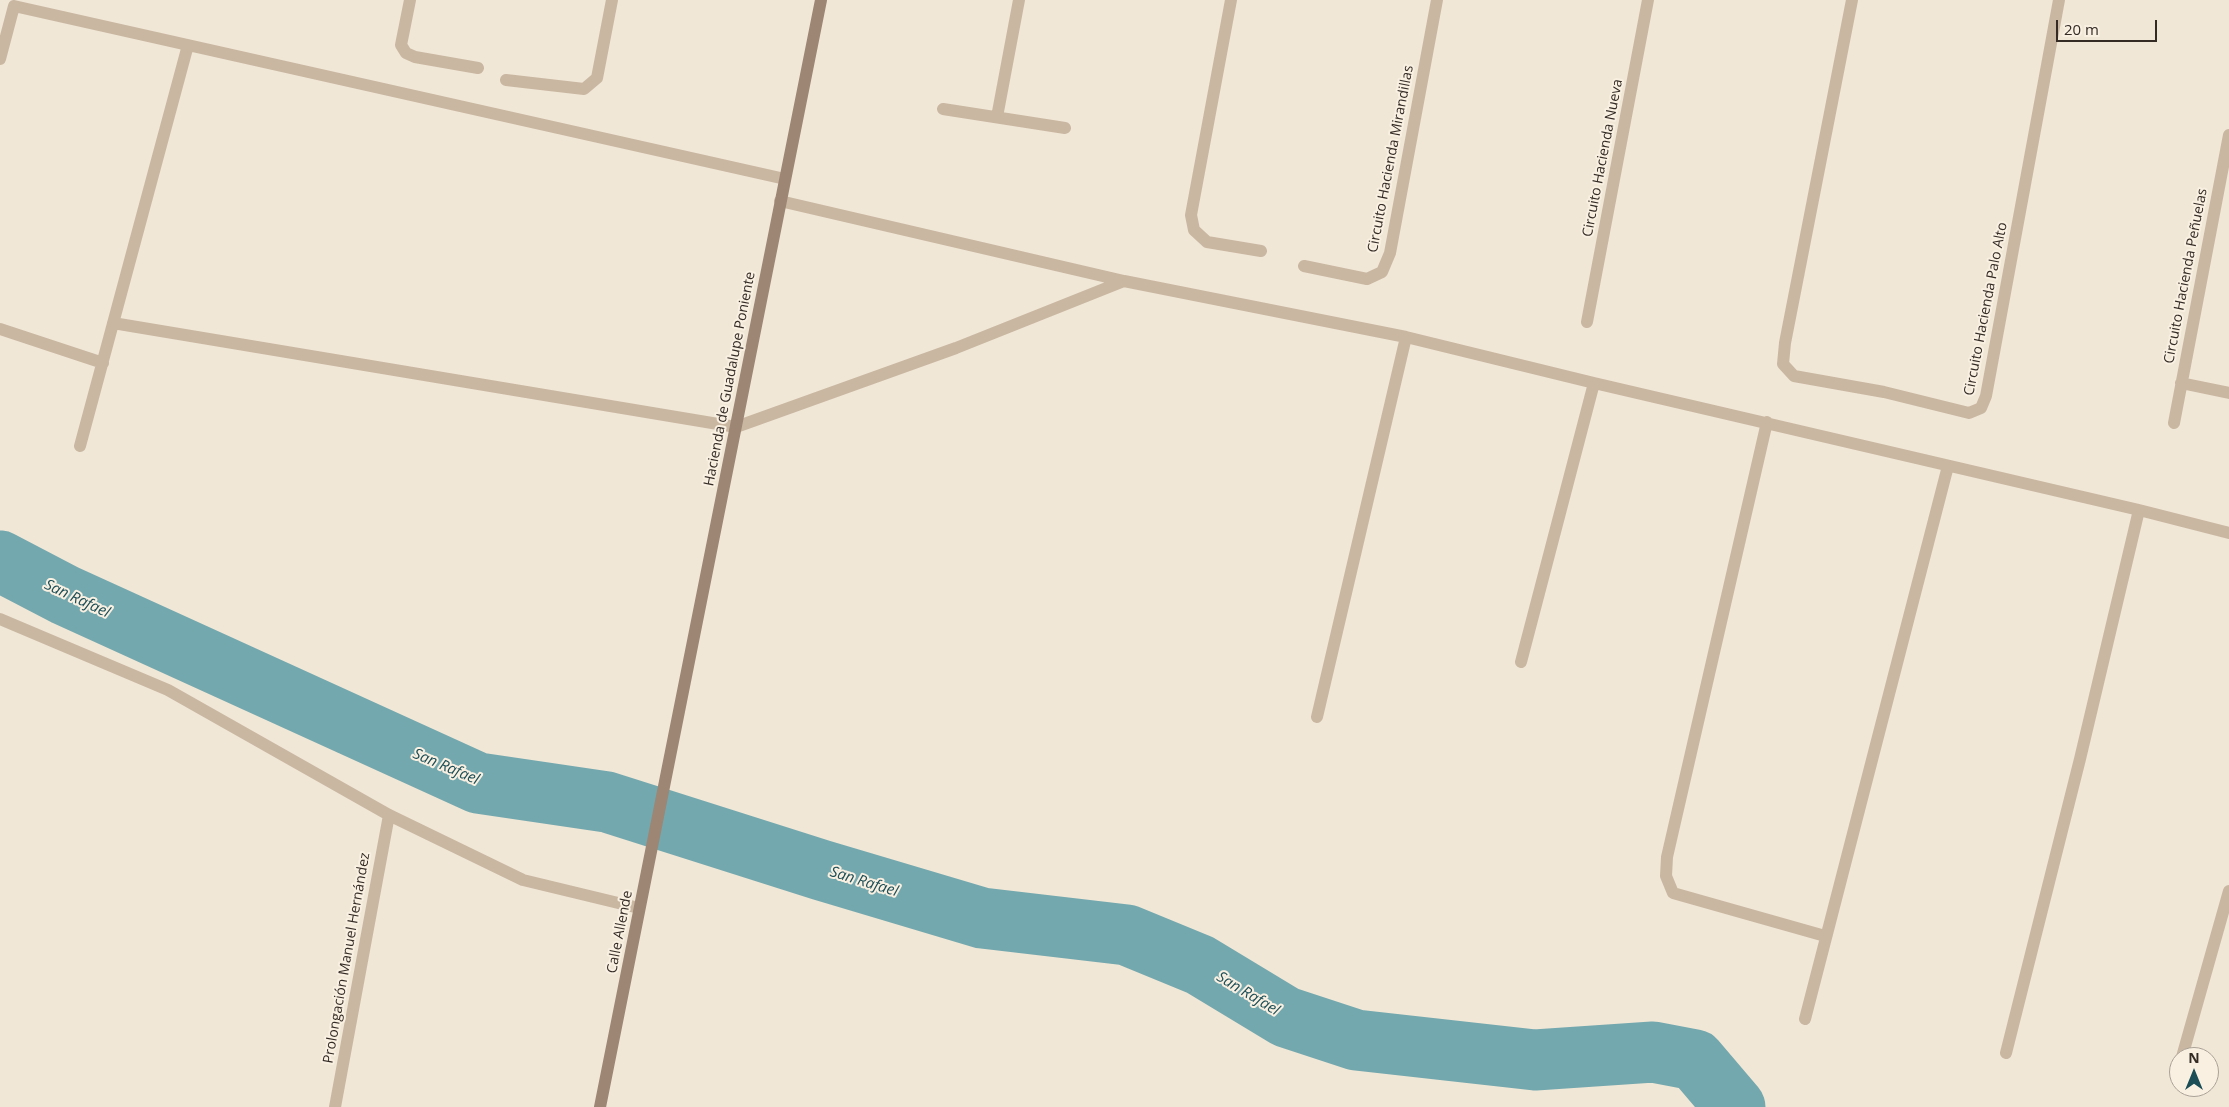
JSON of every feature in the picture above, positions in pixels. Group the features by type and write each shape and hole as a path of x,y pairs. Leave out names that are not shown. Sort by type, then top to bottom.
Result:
{"street":[{"path":"410,0 401,45 406,53 415,57 478,68"},
{"path":"506,80 584,89 597,78 612,0"},
{"name":"Hacienda de Guadalupe Poniente","path":"669,763 821,0"},
{"path":"997,117 1020,0"},
{"path":"1231,0 1191,215 1194,230 1207,242 1261,250"},
{"name":"Circuito Hacienda Mirandillas","path":"1304,266 1367,279 1382,272 1390,253 1437,0"},
{"name":"Circuito Hacienda Nueva","path":"1587,322 1648,0"},
{"name":"Circuito Hacienda Palo Alto","path":"1852,0 1785,343 1783,364 1794,376 1884,392 1969,413 1981,408 1986,396 2059,0"},
{"path":"0,59 14,6 785,179"},
{"path":"80,446 188,45"},
{"path":"943,109 1064,128"},
{"name":"Circuito Hacienda Peñuelas","path":"2174,423 2229,134"},
{"path":"780,201 1124,282 1406,337 1594,383 2140,510 2229,533"},
{"path":"114,323 736,427 956,348 1124,282"},
{"path":"0,328 103,363"},
{"path":"1317,717 1406,337"},
{"path":"1521,662 1594,383"},
{"path":"2181,383 2229,393"},
{"path":"1767,422 1667,857 1666,876 1673,893 1826,936"},
{"path":"1805,1018 1948,466"},
{"path":"2006,1053 2140,510"},
{"path":"0,619 168,690 389,815 522,880 640,908"},
{"name":"Calle Allende","path":"600,1107 669,763"},
{"name":"Prolongación Manuel Hernández","path":"335,1107 389,815"},
{"path":"2185,1047 2229,891"}],"waterway":[{"name":"San Rafael","path":"0,561 65,595 478,783 607,802 821,870 982,918 1127,935 1200,965 1286,1017 1356,1040 1535,1060 1653,1052 1695,1060 1735,1107"}]}
